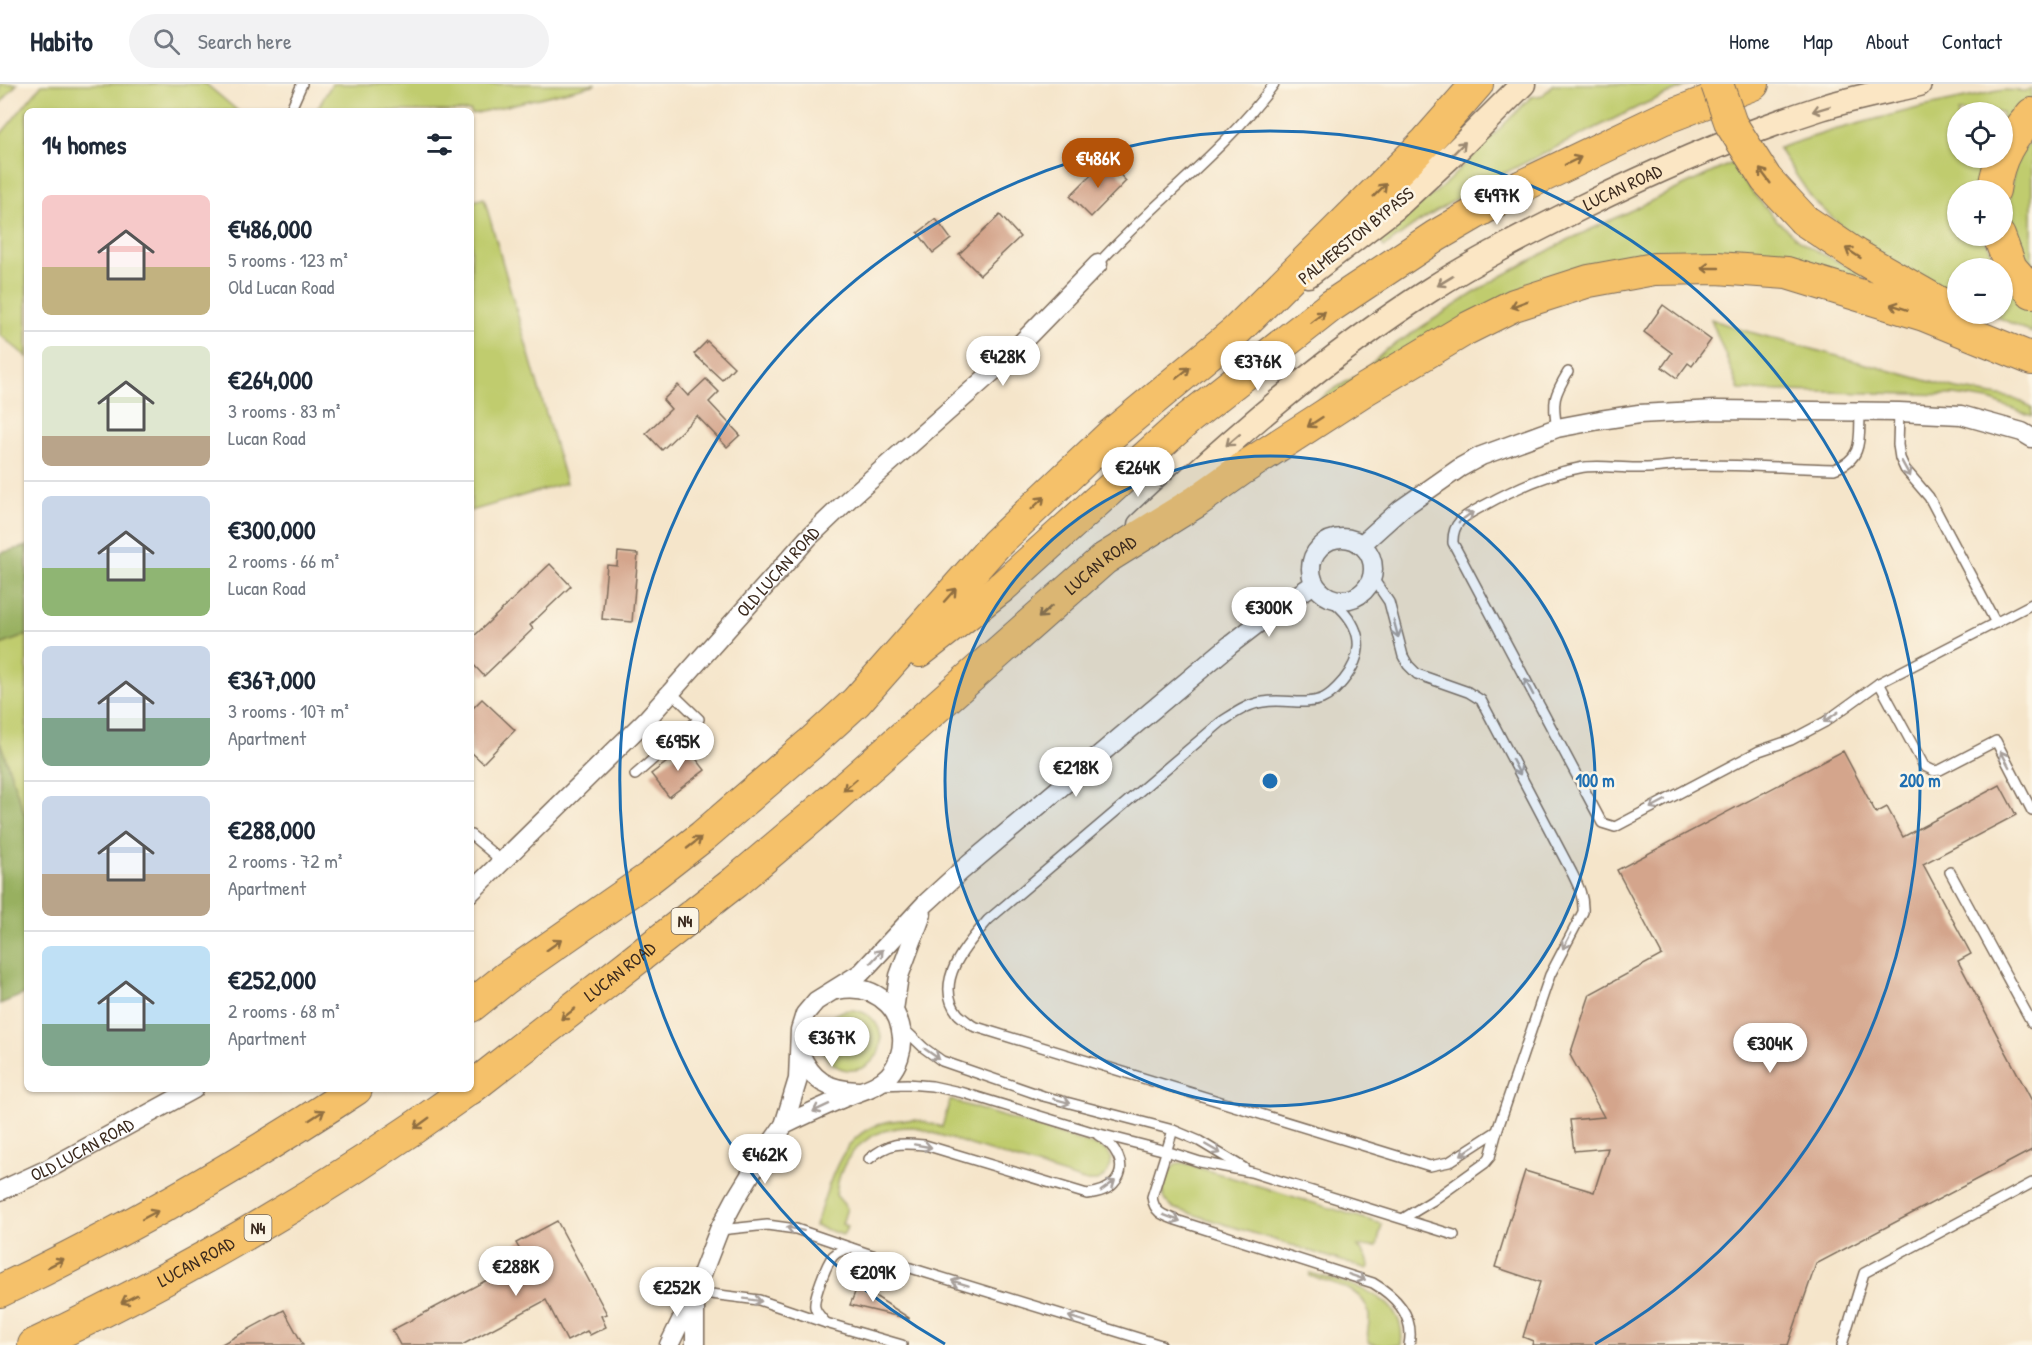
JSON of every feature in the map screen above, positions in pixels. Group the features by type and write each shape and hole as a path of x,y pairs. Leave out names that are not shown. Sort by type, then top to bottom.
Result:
{"highway":[{"path":"856,702 980,561 1037,504 1112,434 1235,332 1426,142 1477,84"},
{"path":"1717,84 1731,124 1766,178 1804,220 1888,274 2032,354"},
{"path":"474,1004 506,978 648,879 757,790 856,702 1003,586 1189,418 1331,306 1436,236 1522,186 1662,118 1753,84"},
{"path":"1995,180 1996,170 2014,134 2032,114"},
{"path":"2003,246 2012,268 2032,292"},
{"path":"1104,559 1197,501 1364,390 1466,329 1514,305 1589,281 1654,269 1717,268 1787,273 1924,315 2032,359"},
{"name":"LUCAN ROAD","path":"474,1085 735,882 1104,559"},
{"path":"0,1291 152,1214 257,1153 351,1092"},
{"name":"LUCAN ROAD","path":"34,1345 174,1276 253,1231 331,1184 464,1092"}],"main road":[{"name":"PALMERSTON BYPASS","path":"1235,332 1395,208 1523,84"},
{"name":"LUCAN ROAD","path":"1104,559 1200,468 1302,382 1430,290 1500,249 1629,184 1694,156 1823,108 1918,84"}],"street":[{"name":"OLD LUCAN ROAD","path":"474,889 647,719 808,538 998,367 1098,264"},
{"path":"1361,545 1401,509 1461,466 1481,456 1557,428 1639,414 1677,411 1899,412 1961,415 2022,432 2032,438"},
{"path":"1342,538 1361,545 1371,559 1372,577 1363,592 1347,600 1323,595 1314,584 1310,573 1315,553 1322,545 1342,538"},
{"path":"669,1345 719,1230 760,1159 784,1125 798,1079 800,1030 805,1014 816,1001 861,973 925,904 961,871 1230,645 1314,584"},
{"path":"784,1125 866,1088 889,1075 898,1061 903,1043 897,1018 899,976 925,904"},
{"path":"831,991 848,988 866,990 881,998 897,1018"},
{"path":"800,1053 812,1075 825,1085 840,1091 866,1088"},
{"name":"OLD LUCAN ROAD","path":"0,1191 48,1169 189,1092"},
{"path":"694,1292 695,1345"}],"lane":[{"path":"291,108 302,84"},
{"path":"1098,264 1235,129 1274,84"},
{"path":"1557,428 1553,409 1557,390 1568,372"},
{"path":"1860,412 1859,442 1856,453 1848,464 1834,469 1688,465 1645,468 1578,468 1537,480 1509,492 1474,511 1457,524 1452,532 1453,543 1602,823 1615,827 1759,751 1791,740 1825,722 1879,683 2032,604"},
{"path":"1899,412 1898,445 1905,469 1929,497 1996,623"},
{"path":"1372,577 1389,602 1403,656 1408,665 1417,674 1468,692 1480,700 1582,892 1584,902 1583,912 1550,975 1490,1157 1432,1202 1404,1218"},
{"path":"1329,598 1344,609 1359,642 1354,664 1333,693 1307,703 1263,702 1247,706 1221,722 988,920 969,942 955,964 951,982 951,999 958,1014 973,1026 1430,1166 1449,1162 1497,1131"},
{"path":"1879,683 1924,766 1934,771 1940,770 1996,741 2032,811"},
{"path":"635,775 699,719 671,692"},
{"path":"474,838 503,862"},
{"path":"1950,872 2032,1023"},
{"path":"897,1018 924,1048 942,1061 1043,1096 1173,1130 1199,1141 1251,1172"},
{"path":"866,1088 907,1083 964,1093 1200,1162 1251,1172 1454,1235"},
{"path":"1173,1130 1152,1197 1157,1211 1176,1220 1372,1283 1395,1298 1407,1316 1409,1345"},
{"path":"869,1160 881,1150 900,1143 925,1145 1087,1194 1100,1191 1114,1183 1120,1167 1117,1153 1111,1144 1092,1132"},
{"path":"1842,1345 1864,1273 2032,1183"},
{"path":"719,1230 775,1226 807,1232 850,1248 1161,1345"},
{"path":"826,1323 815,1307 816,1299 830,1260 842,1250 850,1248"},
{"path":"694,1292 759,1300 826,1323 902,1345"}],"green space":[{"path":"0,84 17,84 0,104"},
{"path":"42,84 206,84 234,108 24,108 24,355 0,335 0,135"},
{"path":"332,84 597,84 474,113 474,108 318,108"},
{"path":"1553,84 1691,84 1640,106 1476,187 1419,222 1384,247 1379,240 1443,186 1531,97 1543,95"},
{"path":"2032,88 2032,100 2013,120 2013,102 1947,102 1947,168 1990,168 1986,180 1947,180 1947,246 1989,246 1994,258 1947,258 1947,292 1864,246 1813,200 1778,148 1834,130 1918,108 2003,90 2025,91"},
{"path":"2032,137 2032,264 2018,242 2013,224 2012,180 2022,152"},
{"path":"1732,163 1760,201 1784,227 1810,247 1866,275 1862,280 1827,267 1761,257 1686,253 1609,262 1296,416 1360,374 1386,350 1491,282 1566,241"},
{"path":"484,198 566,483 474,510 474,201"},
{"path":"2013,288 2032,308 2032,333 2013,324"},
{"path":"1711,319 1739,329 1957,389 2012,398 2032,407 2032,416 1989,400 1955,395 1739,390"},
{"path":"24,547 24,636 0,645 0,553"},
{"path":"24,636 24,813 0,742 0,645"},
{"path":"0,742 24,813 24,994 0,1004"},
{"path":"845,1010 857,1010 868,1015 876,1023 881,1040 879,1052 868,1065 857,1070 845,1070 834,1065 826,1057 821,1046 821,1034 826,1023 834,1015"},
{"path":"950,1100 1100,1147 1108,1152 1112,1159 1106,1175 1098,1181 1084,1181 914,1127 898,1128 871,1137 851,1154 844,1166 836,1195 847,1208 842,1224 848,1226 843,1235 815,1226 836,1167 845,1151 857,1137 872,1127 891,1121 915,1120 942,1127"},
{"path":"1178,1163 1382,1224 1377,1246 1357,1247 1366,1256 1369,1267 1367,1269 1173,1208 1164,1198 1163,1185 1172,1167"},
{"path":"1310,1273 1357,1287 1385,1302 1395,1313 1401,1327 1401,1345 1370,1343 1367,1334 1368,1309 1357,1294 1309,1276"}],"building":[{"path":"1106,160 1126,181 1091,217 1070,196"},
{"path":"1000,215 1020,237 980,275 959,254"},
{"path":"936,219 951,239 933,253 918,233"},
{"path":"1663,305 1711,340 1692,366 1688,363 1677,378 1662,367 1672,353 1644,332"},
{"path":"707,341 734,367 722,380 694,354"},
{"path":"706,379 719,392 709,402 740,435 727,447 697,416 662,450 646,433 671,409 663,400 678,385 688,396"},
{"path":"618,552 638,554 632,622 602,619 607,565 617,566"},
{"path":"550,564 571,586 530,625 533,629 484,676 474,665 474,636"},
{"path":"482,699 515,730 483,763 474,755 474,707"},
{"path":"687,747 705,770 669,797 651,774"},
{"path":"1843,751 1876,813 1887,807 1903,837 2000,785 2016,815 1923,864 1971,954 1958,961 2032,1101 2032,1150 1816,1264 1788,1345 1532,1345 1533,1341 1523,1337 1540,1282 1495,1267 1525,1171 1594,1192 1608,1148 1574,1151 1570,1120 1604,1117 1570,1055 1590,994 1662,955 1617,870"},
{"path":"557,1221 607,1314 601,1316 606,1327 590,1335 587,1331 567,1341 546,1300 462,1345 400,1345 392,1330 489,1279 487,1276 524,1257 516,1243"},
{"path":"858,1285 909,1318 909,1319 850,1305"},
{"path":"284,1310 303,1345 220,1345"}]}
